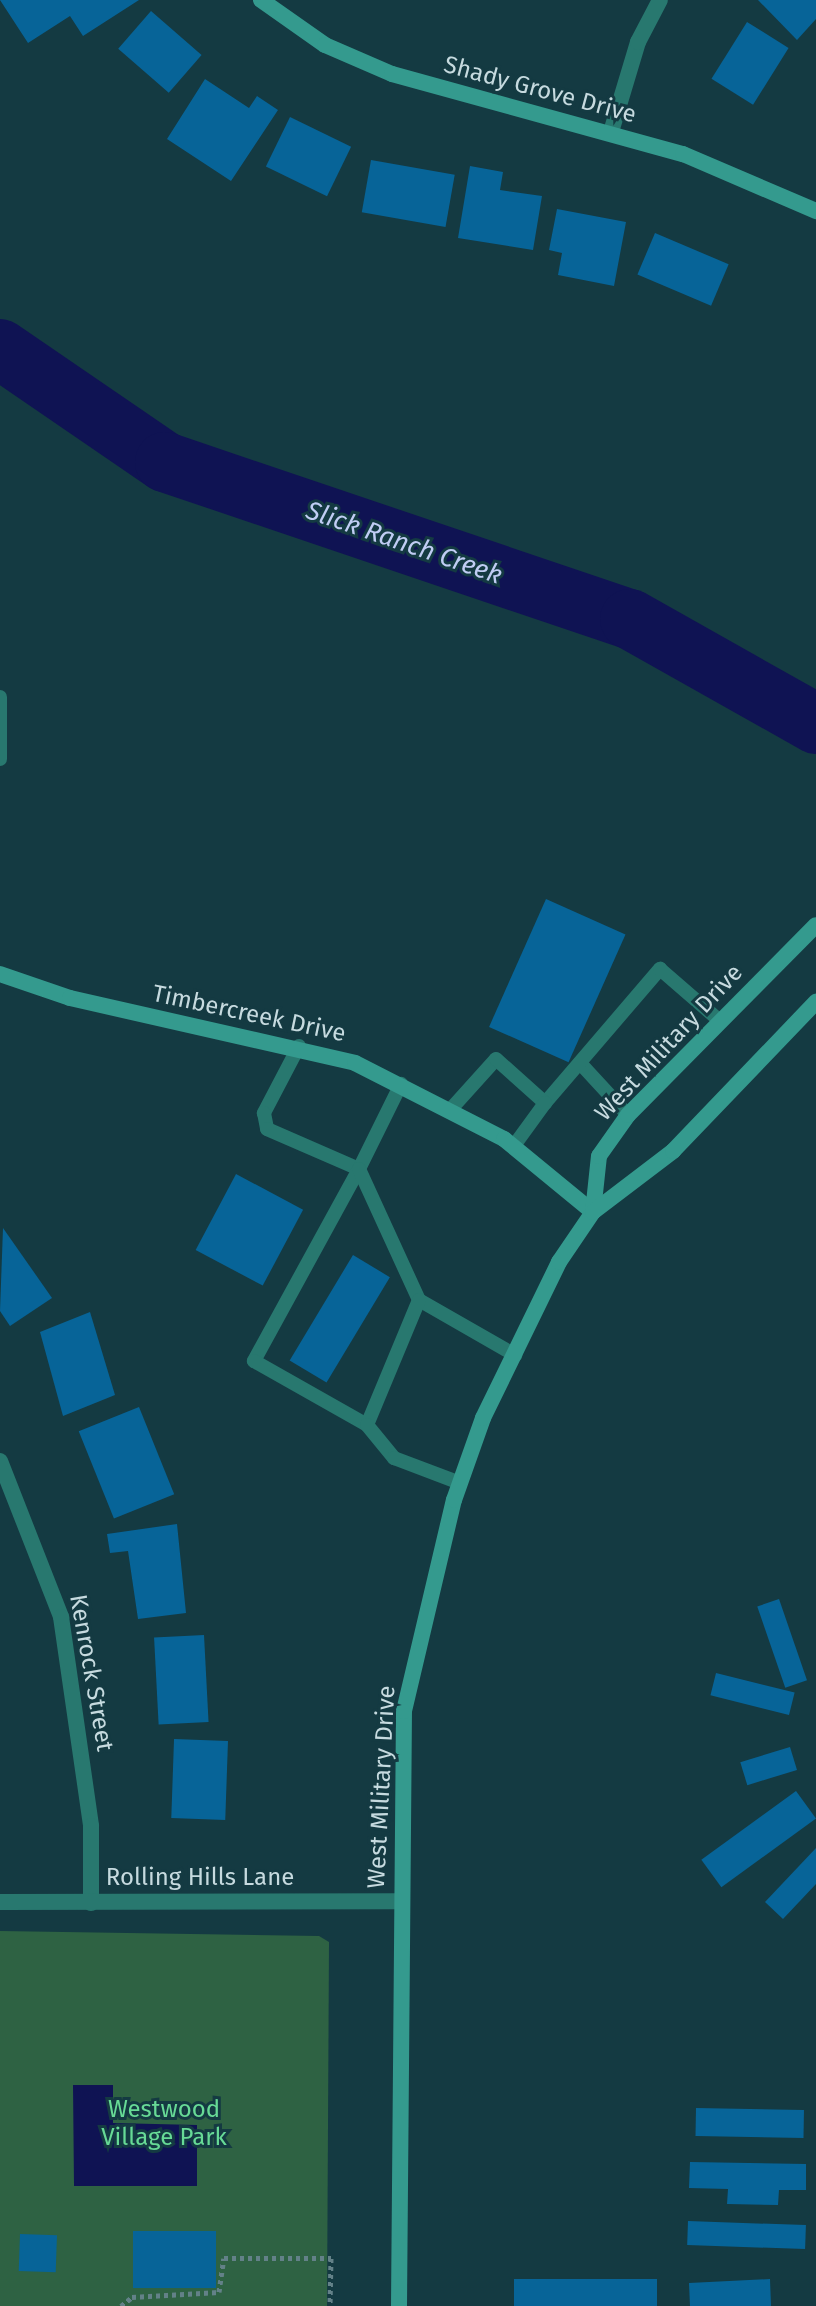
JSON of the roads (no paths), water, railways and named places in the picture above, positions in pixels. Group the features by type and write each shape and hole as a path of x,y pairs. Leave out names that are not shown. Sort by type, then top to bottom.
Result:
{"main road":[{"name":"Shady Grove Drive","path":"261,0 325,45 392,74 611,132 816,211"},
{"name":"West Military Drive","path":"593,1212 599,1156 628,1115 816,925"},
{"name":"Timbercreek Drive","path":"0,974 140,1015 299,1046 401,1084 451,1109 513,1147 593,1212"},
{"name":"West Military Drive","path":"399,2306 400,1901 404,1711 460,1483 559,1262 593,1212 673,1151 816,1002"}],"street":[{"path":"611,132 638,42 660,0"},
{"name":"Kenrock Street","path":"0,1461 61,1617 91,1826 91,1903"},
{"name":"Rolling Hills Lane","path":"0,1902 400,1901"}],"lane":[{"path":"0,697 0,759"},
{"path":"513,1147 545,1103 660,969 720,1021"},
{"path":"299,1046 264,1113 267,1129 359,1169 419,1300 515,1355"},
{"path":"451,1109 496,1059 545,1103"},
{"path":"580,1063 628,1115"},
{"path":"401,1084 359,1169 254,1361 367,1425 394,1458 460,1483"},
{"path":"367,1425 419,1300"}],"waterway":[{"name":"Slick Ranch Creek","path":"0,349 165,462 630,619 816,724"}],"park label":[{"name":"Westwood Village Park","path":"164,2124"}]}
